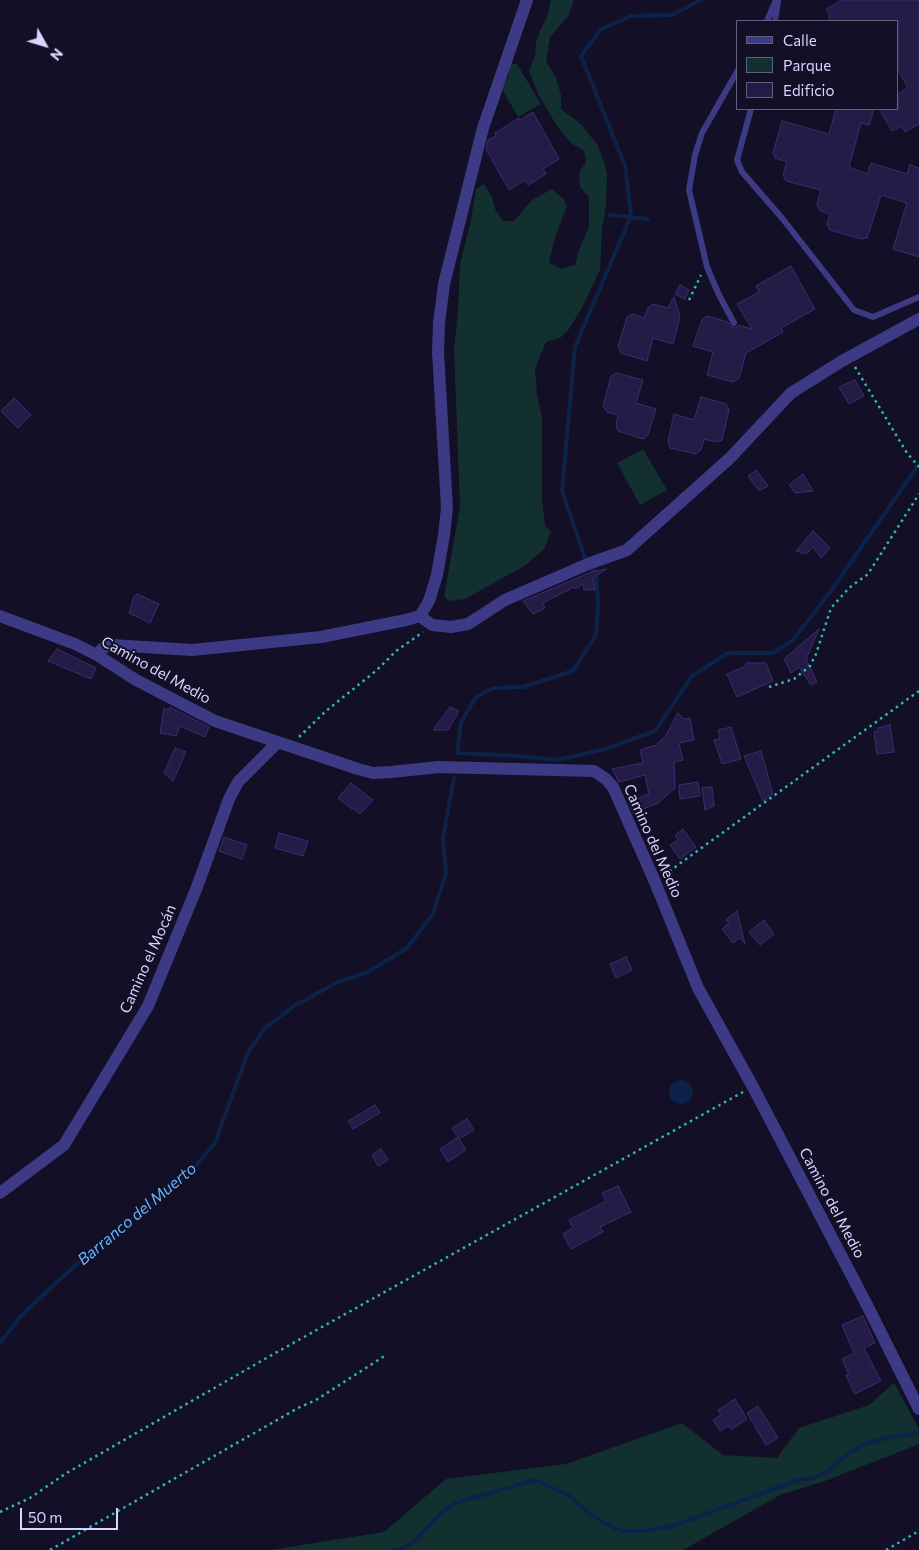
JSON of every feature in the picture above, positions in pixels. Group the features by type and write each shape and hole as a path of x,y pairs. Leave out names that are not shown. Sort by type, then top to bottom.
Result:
{"street":[{"path":"97,655 103,648 111,646 192,650 321,637 420,616 429,600 437,575 447,508 438,352 439,323 444,284 484,128 527,0"},
{"path":"420,616 432,625 451,627 468,624 505,600 588,564 626,550 730,458 791,393 849,357 919,319"},
{"name":"Camino del Medio","path":"0,616 75,644 97,655 136,680 215,721 358,769 374,773 439,767 594,771 606,780 612,788 655,882 698,988 753,1087 919,1409"},
{"name":"Camino el Mocán","path":"0,1193 64,1145 148,1006 197,887 229,799 238,782 284,744"}],"lane":[{"path":"767,20 777,0"},
{"path":"775,20 777,0"},
{"path":"734,323 707,267 689,190 695,155 702,133 736,74"},
{"path":"751,110 737,160 742,172 782,218 854,310 873,317 919,297"}],"path":[{"path":"688,300 703,270 707,267"},
{"path":"849,357 907,453 919,467"},
{"path":"769,687 794,678 810,666 816,654 831,608 849,588 868,574 919,494"},
{"path":"284,744 377,670 396,651 432,625"},
{"path":"655,882 680,862 919,691"},
{"path":"0,1512 30,1498 64,1474 270,1356 753,1087"},
{"path":"50,1550 298,1408 316,1400 386,1355"},
{"path":"886,1550 919,1531"}],"green space":[{"path":"551,0 574,0 568,16 550,37 546,61 556,78 561,95 561,109 582,125 598,146 607,175 600,270 582,308 569,329 560,338 546,342 535,369 537,395 542,417 542,500 545,525 551,532 544,549 526,565 465,599 448,601 444,596 460,507 454,348 460,264 471,220 476,189 484,184 492,197 495,209 503,221 514,221 532,200 552,189 564,199 567,206 555,237 549,263 562,269 576,264 578,252 589,227 589,197 580,187 579,173 586,162 584,151 571,143 557,126 539,96 529,71 535,56 539,33 547,17"},
{"path":"510,64 517,64 541,104 518,117 502,89 509,75 508,69"},
{"path":"643,449 667,490 640,505 617,463"},
{"path":"894,1383 919,1429 919,1444 825,1481 780,1495 683,1550 270,1550 384,1532 446,1479 566,1464 682,1423 723,1455 777,1458 799,1428 869,1405"}],"water":[{"path":"676,1080 686,1080 693,1087 693,1097 686,1104 676,1104 669,1097 669,1087"}],"building":[{"path":"842,0 919,0 919,124 905,132 902,126 892,131 880,110 899,110 899,93 908,88 899,72 899,20 828,20 830,16 826,9"},
{"path":"836,110 874,110 869,125 861,123 849,167 867,174 871,163 907,174 910,165 919,168 919,257 893,249 907,203 881,195 867,238 861,239 830,230 827,224 830,214 820,211 817,204 821,190 786,181 783,175 787,162 775,158 773,153 782,121 829,134"},
{"path":"533,112 559,159 543,169 546,174 528,185 525,180 509,190 486,149 488,140 496,136 495,133 519,118 520,120"},
{"path":"791,266 815,309 781,328 783,332 746,353 739,378 733,382 707,375 713,352 693,346 702,320 707,316 728,322 732,327 736,328 738,325 752,329 737,304 759,292 756,286"},
{"path":"680,285 689,290 685,299 675,294"},
{"path":"674,297 680,317 673,344 653,338 647,361 621,353 618,347 627,317 633,314 644,318 648,308 653,304 668,308"},
{"path":"617,373 643,380 636,403 656,409 648,435 643,439 618,431 616,425 618,415 607,412 603,406 611,376"},
{"path":"855,380 864,396 849,404 839,387"},
{"path":"701,397 726,404 729,410 722,440 715,442 704,439 701,450 696,454 670,448 668,441 674,414 694,420"},
{"path":"14,398 31,415 18,428 1,411"},
{"path":"756,470 768,486 759,491 748,476"},
{"path":"803,474 813,491 795,493 789,485"},
{"path":"813,531 830,548 821,558 813,547 806,554 796,551"},
{"path":"606,569 593,578 595,590 584,590 583,584 575,589 574,587 543,603 545,608 533,614 523,601 591,572"},
{"path":"137,594 159,604 150,623 129,613 134,596"},
{"path":"819,629 806,659 817,682 811,685 799,667 791,673 784,659"},
{"path":"57,649 96,668 91,679 48,661"},
{"path":"746,663 766,663 773,681 737,697 727,674 746,666"},
{"path":"170,707 209,727 205,737 180,726 176,736 160,733 164,708 169,710"},
{"path":"450,707 459,711 448,730 433,730"},
{"path":"678,713 684,719 690,718 694,740 679,743 683,760 674,762 675,788 658,803 633,813 629,802 649,794 645,775 619,782 612,769 643,763 640,750 656,745 666,735"},
{"path":"890,725 894,752 877,754 874,732 878,731 878,728"},
{"path":"731,727 741,759 722,764 714,740 720,739 718,730"},
{"path":"175,748 186,752 173,781 164,773"},
{"path":"761,751 773,794 763,801 744,756"},
{"path":"698,782 700,796 680,799 679,785"},
{"path":"351,783 373,800 360,814 338,798"},
{"path":"712,787 714,806 705,810 702,788"},
{"path":"683,829 696,847 680,859 670,845 678,840 675,835"},
{"path":"279,833 308,841 303,856 275,848"},
{"path":"224,837 247,845 242,859 219,851"},
{"path":"737,911 745,944 740,938 733,943 722,929 729,923 726,920"},
{"path":"764,920 774,934 760,945 749,932"},
{"path":"626,957 632,970 616,978 610,964"},
{"path":"375,1105 380,1113 353,1129 348,1121"},
{"path":"467,1119 474,1130 459,1139 466,1150 448,1162 440,1149 458,1137 452,1128"},
{"path":"381,1149 388,1160 378,1166 372,1155"},
{"path":"618,1186 631,1212 600,1227 603,1232 571,1249 563,1234 573,1228 569,1220 606,1201 602,1193"},
{"path":"863,1316 875,1343 864,1348 881,1381 855,1394 846,1375 849,1374 842,1359 854,1353 842,1325"},
{"path":"735,1399 747,1419 732,1429 728,1426 720,1431 713,1420 721,1415 718,1410"},
{"path":"758,1406 778,1438 766,1445 747,1413"}],"waterway":[{"name":"Barranco del Muerto","path":"586,561 562,491 575,347 631,216 625,166 581,56 600,30 631,16 672,15 701,0"},
{"name":"Barranco del Muerto","path":"610,215 648,219"},
{"path":"590,567 596,573 598,604 596,635 573,671 523,687 493,688 476,697 461,722 457,753 557,760 606,749 655,731 692,676 728,653 773,653 793,640 833,588 919,464"},
{"name":"Barranco del Muerto","path":"0,1343 20,1317 57,1282 110,1235 158,1200 192,1170 215,1143 248,1052 265,1028 294,1006 336,983 368,972 407,948 433,914 446,873 443,838 454,778"},
{"path":"393,1550 401,1549 414,1542 442,1512 456,1503 535,1480 568,1495 590,1514 608,1525 621,1531 643,1531 673,1526 798,1480 813,1478 828,1472 843,1457 861,1445 890,1437 919,1433"}]}
